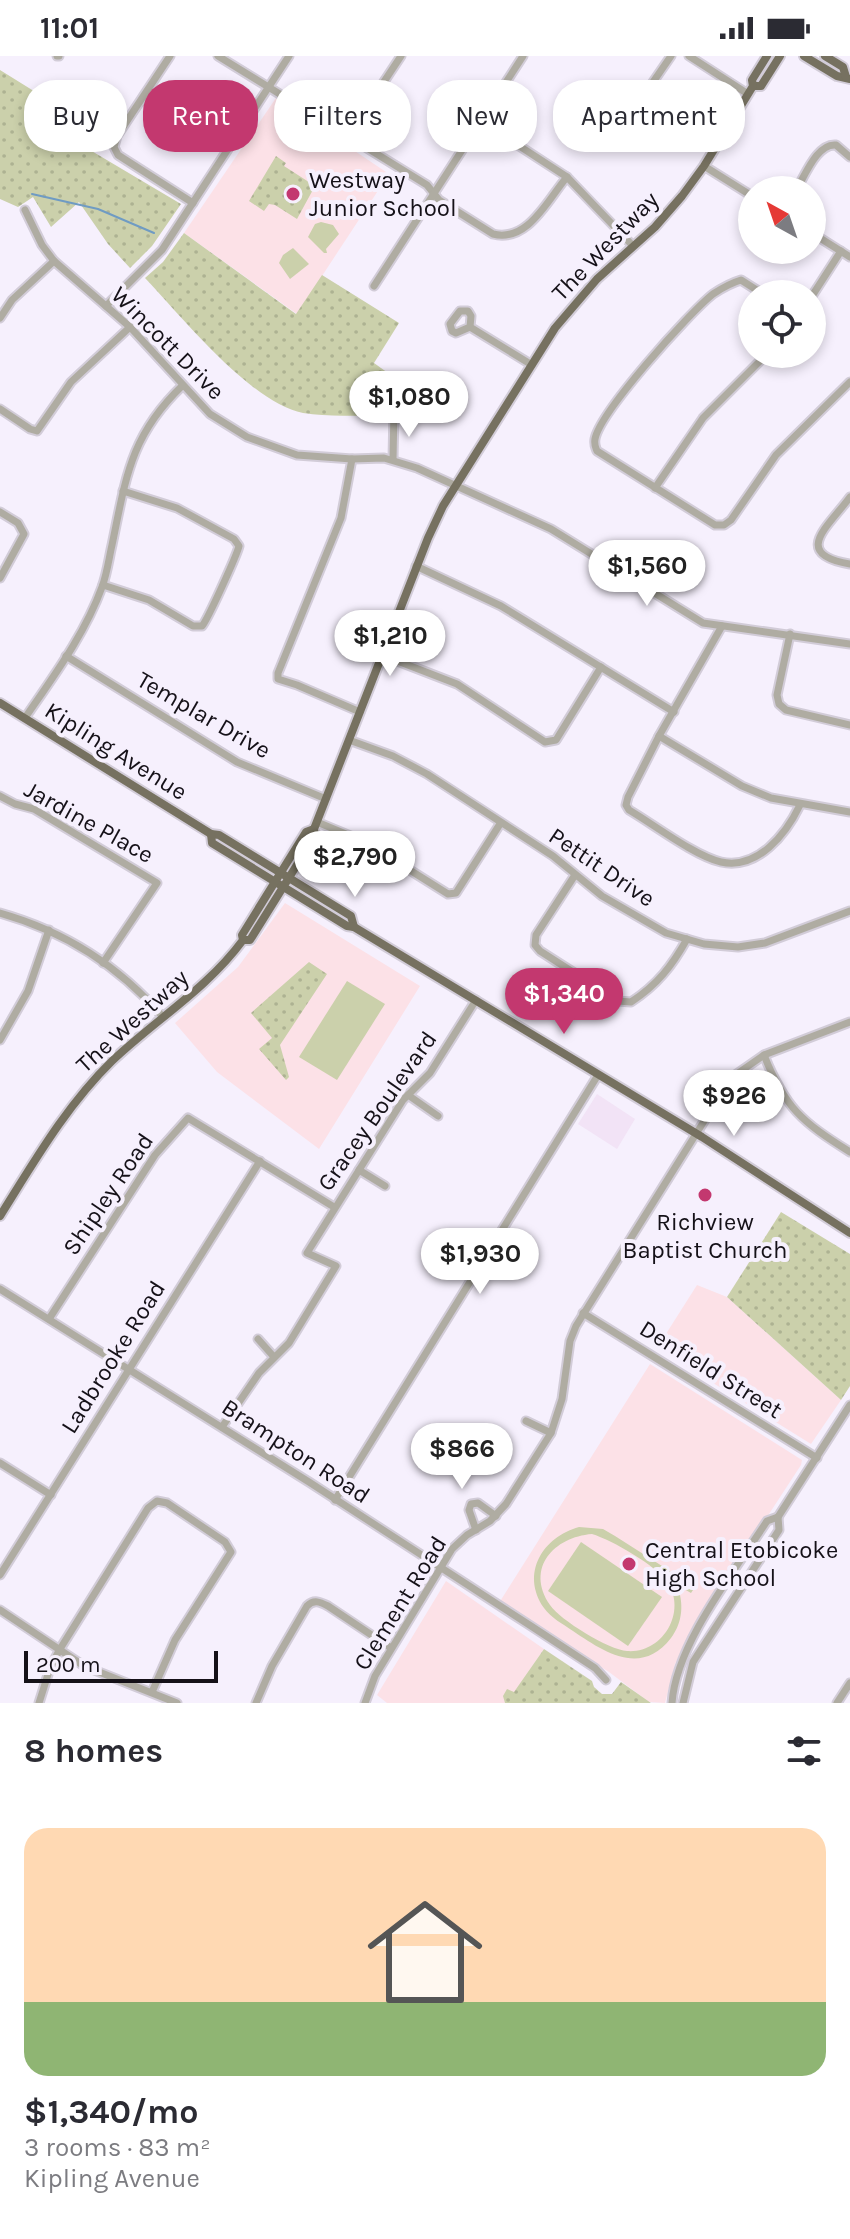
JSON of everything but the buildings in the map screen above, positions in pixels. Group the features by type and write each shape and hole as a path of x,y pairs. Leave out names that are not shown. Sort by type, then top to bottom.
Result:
{"main road":[{"name":"The Westway","path":"243,940 250,940 315,836 326,799 416,566 435,522 456,485 555,328 578,299 673,207 704,166 751,90 752,80 767,56"},
{"name":"The Westway","path":"751,90 761,86 780,56"},
{"path":"804,56 837,76 848,78"},
{"path":"825,56 843,67 848,78"},
{"name":"Kipling Avenue","path":"0,703 211,834 219,835 351,916 354,927"},
{"name":"The Westway","path":"0,1216 50,1136 82,1093 112,1061 216,973 243,940 242,935 280,872 306,832 316,826"},
{"name":"Kipling Avenue","path":"211,834 212,843 274,882 695,1133 850,1233"}],"street":[{"path":"170,56 117,136 114,147 118,155 193,203"},
{"path":"218,56 274,90"},
{"path":"106,306 162,250 289,56"},
{"path":"385,80 401,56"},
{"path":"507,80 523,56"},
{"path":"654,80 671,56"},
{"path":"689,56 751,90"},
{"path":"805,176 820,151 827,146 836,145 850,157"},
{"path":"374,152 427,185 439,200 493,234 519,232 567,177"},
{"path":"374,286 461,152"},
{"path":"529,152 567,177 633,246"},
{"path":"704,166 738,187"},
{"name":"Wincott Drive","path":"25,210 42,245 54,261 130,327 210,414 247,437 297,455 393,459 551,529 694,619 710,625 850,644"},
{"path":"826,242 850,257"},
{"path":"822,280 841,251"},
{"path":"0,318 12,300 54,261"},
{"path":"738,281 712,295 652,356 595,436 597,451 715,525 724,525 731,520 776,455 850,382"},
{"path":"0,409 37,431 71,382 130,327"},
{"path":"470,327 532,365"},
{"path":"655,488 703,418 753,368"},
{"path":"25,718 66,656 103,585 130,461 140,438 153,417 182,386"},
{"path":"393,459 394,410 398,396"},
{"path":"352,459 341,518 278,679 360,712"},
{"path":"103,585 149,600 193,626 202,626 209,619 211,606 237,556 239,546 234,539 177,508 123,491"},
{"path":"850,497 819,538 817,547 820,555 830,561 850,564"},
{"path":"0,512 18,523 24,534 0,578"},
{"path":"416,566 501,606 674,712"},
{"path":"722,626 659,736 626,805 629,810 721,862 743,862 772,846 788,829 800,805"},
{"path":"790,634 777,695 779,704 786,710 850,725"},
{"path":"382,655 457,684 551,743 556,740 601,667"},
{"name":"Templar Drive","path":"66,656 237,762 326,799"},
{"path":"659,736 742,786 771,798 850,812"},
{"name":"Pettit Drive","path":"349,740 393,756 427,774 553,856 620,907 666,933 704,944 738,947 765,943 850,911"},
{"name":"Jardine Place","path":"0,796 34,809 157,883 103,963"},
{"path":"316,826 365,842 448,894 456,893 500,824"},
{"path":"575,875 536,935 535,945 618,1001 631,1002 661,980 687,939"},
{"path":"0,913 49,930 103,963 131,982 163,1017"},
{"path":"0,1040 28,991 49,930"},
{"name":"Gracey Boulevard","path":"222,1427 259,1373 289,1343 336,1266 307,1253 334,1207 408,1095 430,1073 476,1000"},
{"name":"Clement Road","path":"365,1703 375,1676 440,1567 459,1541 496,1516 506,1504 551,1433 562,1399 570,1341 583,1313 731,1078 764,1055 850,1022"},
{"path":"764,1055 775,1083 798,1116 850,1152"},
{"path":"335,1500 598,1075"},
{"path":"408,1095 438,1116"},
{"name":"Shipley Road","path":"49,1319 155,1155 188,1118 334,1207"},
{"name":"Ladbrooke Road","path":"0,1575 260,1161"},
{"path":"359,1170 385,1186"},
{"name":"Brampton Road","path":"0,1289 440,1567 595,1668 606,1680"},
{"name":"Denfield Street","path":"583,1313 817,1458"},
{"path":"258,1339 274,1357"},
{"path":"672,1703 673,1689 689,1644 767,1521 778,1517 850,1405"},
{"path":"526,1421 551,1433"},
{"path":"0,1463 51,1495"},
{"path":"39,1703 50,1668 60,1649 148,1508 157,1501 167,1503 225,1542 231,1552 175,1640 152,1692"},
{"name":"Clement Road","path":"476,1530 469,1509 471,1504 477,1503 496,1516"},
{"path":"683,1703 693,1662 779,1530 778,1517"},
{"path":"256,1703 272,1666 311,1603 322,1603 391,1648"},
{"path":"0,1610 84,1666 177,1703"},
{"path":"683,1658 693,1662"},
{"path":"837,1703 850,1683"}],"shaded area":[{"name":"Westway Junior School","path":"274,101 274,152 356,152 389,174 297,314 184,233 239,152 258,152 258,124"},
{"path":"285,903 420,986 319,1149 217,1072 175,1023 238,967"},
{"path":"597,1094 635,1119 617,1149 578,1124"},
{"path":"697,1285 727,1297 841,1400 811,1444 657,1348"},
{"name":"Central Etobicoke High School","path":"650,1364 802,1460 685,1643 675,1664 665,1703 649,1702 609,1672 499,1603"},
{"path":"446,1581 544,1649 512,1696 517,1703 387,1703 377,1695"}],"green space":[{"path":"0,70 24,85 24,152 93,152 181,204 152,246 130,268 108,244 79,202 51,227 33,197 18,207 0,199"},
{"path":"276,156 286,163 284,166 315,186 297,219 275,205 269,204 264,211 249,201"},
{"path":"315,224 333,225 339,234 326,249 327,253 308,237"},
{"path":"184,233 296,314 322,275 399,323 374,363 395,378 383,417 303,413 283,406 262,393 218,356 145,278 163,262"},
{"path":"293,248 309,264 290,279 279,263 283,255"},
{"path":"309,962 327,974 280,1045 289,1077 286,1080 259,1049 272,1038 251,1013"},
{"path":"347,981 385,1004 337,1080 299,1057"},
{"path":"781,1212 850,1254 850,1386 841,1400 727,1297"},
{"path":"579,1527 603,1529 695,1587 691,1593 677,1585 681,1599 680,1619 671,1638 659,1650 635,1658 610,1653 561,1623 544,1608 537,1595 535,1570 546,1548 566,1532","holes":["592,1534 644,1562 668,1583 675,1607 673,1618 668,1629 651,1646 627,1651 597,1640 555,1611 543,1591 542,1567 555,1548 578,1536"]},
{"path":"581,1542 662,1597 628,1646 548,1591"},
{"path":"544,1649 592,1681 602,1694 612,1694 621,1682 651,1703 505,1703 503,1696 507,1689 514,1692"}],"waterway":[{"path":"32,194 98,209 154,233"}],"place":[{"name":"Westway Junior School","path":"293,194"},
{"name":"Richview Baptist Church","path":"705,1195"},
{"name":"Central Etobicoke High School","path":"629,1564"}]}
